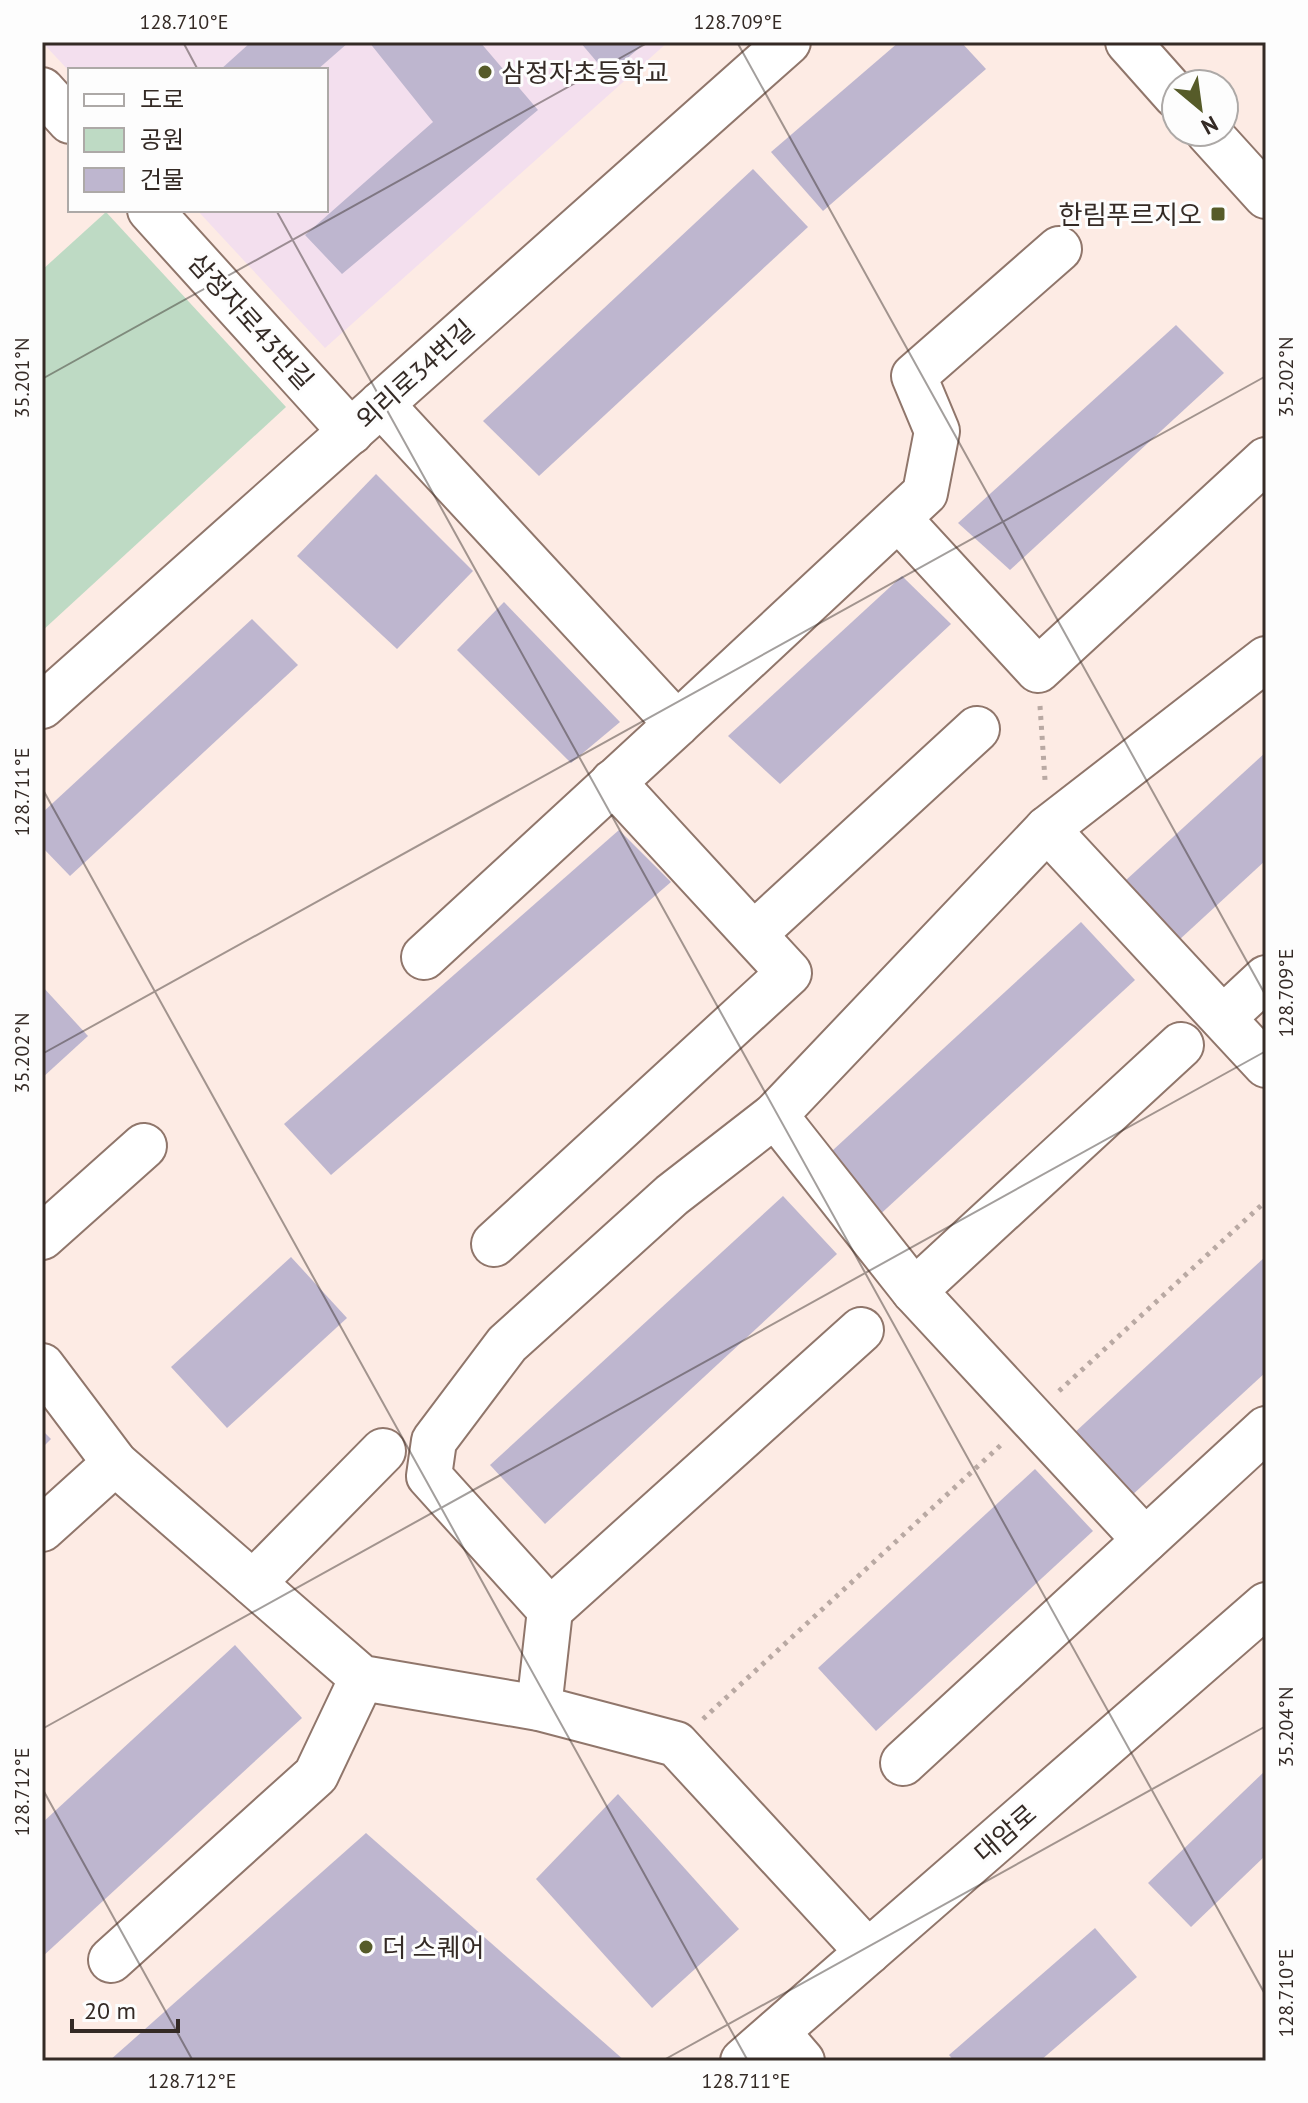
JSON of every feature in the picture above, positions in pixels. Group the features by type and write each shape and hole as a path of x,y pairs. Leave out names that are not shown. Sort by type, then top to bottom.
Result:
{"street":[{"name":"외리로34번길","path":"42,706 788,42"},
{"path":"1128,42 1160,78"},
{"path":"42,90 68,119"},
{"path":"1222,148 1266,196"},
{"name":"삼정자로43번길","path":"152,212 677,724"},
{"path":"424,957 925,493 937,431 914,376 1059,249"},
{"path":"899,519 1038,670 1266,460"},
{"path":"550,1610 429,1476 434,1441 507,1344 672,1195 775,1115 1047,829 1266,659"},
{"path":"754,934 977,729"},
{"path":"494,1244 789,973 613,782"},
{"path":"1047,829 1266,1065"},
{"path":"1223,1018 1266,978"},
{"path":"914,1291 1181,1045"},
{"path":"775,1115 914,1291 1145,1540"},
{"path":"42,1237 144,1146"},
{"path":"539,1708 550,1610 861,1330"},
{"path":"42,1366 115,1463 362,1678 539,1708 676,1744 868,1952"},
{"path":"903,1763 1266,1429"},
{"path":"253,1583 383,1451"},
{"path":"42,1529 115,1463"},
{"name":"대암로","path":"743,2061 790,2046 868,1952 1266,1605"},
{"path":"111,1960 316,1775 362,1678"}],"path":[{"path":"1038,670 1047,829"},
{"path":"676,1744 1266,1201"}],"shaded area":[{"name":"삼정자초등학교","path":"42,42 668,42 325,348 199,212 328,212 328,68 68,70"}],"green space":[{"path":"106,212 286,407 42,631 42,270"}],"building":[{"path":"251,42 349,42 319,68 222,68"},
{"name":"삼정자초등학교","path":"369,42 480,42 538,110 342,274 305,235 433,122"},
{"path":"580,42 646,42 608,75"},
{"path":"899,42 961,42 986,69 823,211 771,152"},
{"path":"753,169 808,227 539,476 483,421"},
{"path":"1176,325 1224,373 1010,570 958,523"},
{"path":"376,474 473,571 397,649 297,556"},
{"path":"902,576 951,624 780,784 728,736"},
{"path":"504,602 620,722 571,763 457,650"},
{"path":"252,619 298,665 70,876 42,847 42,813"},
{"path":"1266,752 1266,860 1179,940 1125,881"},
{"path":"619,830 671,882 331,1175 284,1124"},
{"path":"1081,922 1135,980 874,1220 820,1162"},
{"path":"42,986 88,1036 42,1078"},
{"path":"783,1196 837,1254 545,1524 490,1465"},
{"path":"1266,1256 1266,1372 1130,1497 1072,1435"},
{"path":"291,1257 347,1318 227,1428 171,1367"},
{"path":"42,1430 51,1439 42,1448"},
{"path":"1035,1469 1093,1531 876,1731 818,1668"},
{"path":"235,1645 302,1718 42,1957 42,1823"},
{"path":"1266,1770 1266,1855 1191,1927 1148,1883"},
{"path":"618,1794 739,1929 652,2008 536,1879"},
{"name":"더 스퀘어","path":"366,1833 625,2061 109,2061"},
{"path":"1095,1928 1137,1977 1040,2061 954,2061 949,2055"}],"place":[{"name":"삼정자초등학교","path":"485,72"},
{"name":"한림푸르지오","path":"1218,214"},
{"name":"더 스퀘어","path":"366,1947"}]}
